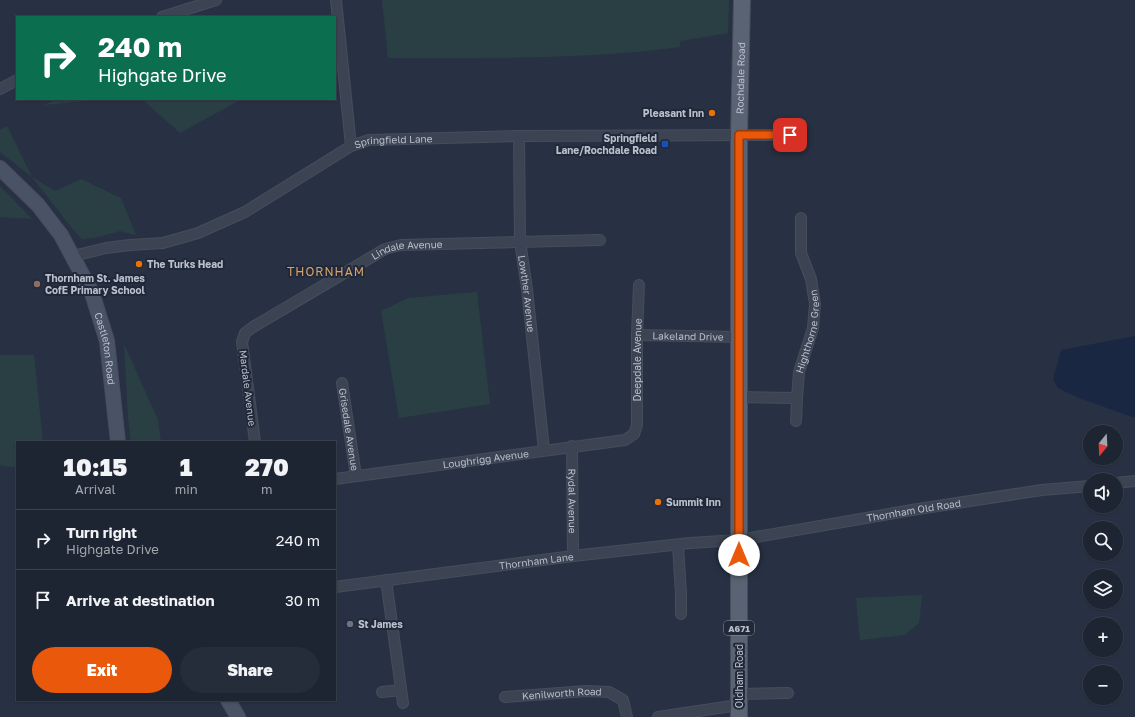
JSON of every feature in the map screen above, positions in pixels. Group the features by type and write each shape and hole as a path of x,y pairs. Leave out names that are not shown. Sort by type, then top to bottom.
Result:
{"main road":[{"name":"Rochdale Road","path":"739,540 739,135 742,0"},
{"name":"Oldham Road","path":"739,540 739,705"}],"street":[{"path":"165,16 216,0"},
{"path":"336,0 351,146"},
{"path":"0,89 16,81"},
{"name":"Springfield Lane","path":"73,256 106,248 163,243 198,233 245,212 351,146 369,140 518,136 790,135"},
{"name":"Lowther Avenue","path":"518,136 520,241 527,289 544,450"},
{"name":"Castleton Road","path":"0,168 38,204 61,235 92,293 107,341 118,441"},
{"name":"Highthorne Green","path":"796,421 799,372 813,328 815,304 811,278 801,253 801,218"},
{"name":"Lindale Avenue","path":"245,333 385,249 401,245 600,240"},
{"name":"Deepdale Avenue","path":"634,434 637,425 637,336 639,285"},
{"name":"Mardale Avenue","path":"245,333 242,342 255,441"},
{"name":"Lakeland Drive","path":"637,336 739,337"},
{"name":"Grisedale Avenue","path":"342,383 356,476"},
{"path":"739,397 797,398"},
{"name":"Loughrigg Avenue","path":"336,479 624,440 634,434"},
{"name":"Rydal Avenue","path":"572,446 573,556"},
{"path":"1123,483 1135,482"},
{"name":"Thornham Old Road","path":"739,540 912,510 1042,490 1083,487"},
{"name":"Thornham Lane","path":"336,587 573,556 739,540"},
{"path":"678,545 681,614"},
{"path":"386,580 403,703"},
{"path":"382,692 401,690"},
{"name":"Kenilworth Road","path":"504,697 587,691 609,692 623,700 627,717"},
{"path":"658,717 739,705 788,693"},
{"path":"229,701 238,717"}],"green space":[{"path":"382,0 729,0 728,33 680,41 680,47 629,53 535,57 388,58"},
{"path":"55,100 99,100 44,105"},
{"path":"143,100 240,100 180,133"},
{"path":"7,126 32,177 0,152 0,130"},
{"path":"32,177 55,191 81,179 121,198 136,235 120,231 94,238 82,239"},
{"path":"0,186 32,219 0,217"},
{"path":"477,292 490,404 399,418 381,311 408,298"},
{"path":"124,344 158,420 161,441 131,441"},
{"path":"0,355 34,355 43,441 16,441 16,468 0,465"},
{"path":"922,595 919,623 905,635 860,640 856,598"}],"water":[{"path":"1135,336 1135,418 1079,398 1058,388 1053,379 1061,350"}],"place":[{"name":"Pleasant Inn","path":"712,113"},
{"name":"Springfield Lane/Rochdale Road","path":"665,144"},
{"name":"The Turks Head","path":"139,264"},
{"name":"Thornham St. James CofE Primary School","path":"37,284"},
{"name":"Summit Inn","path":"658,502"},
{"name":"St James","path":"350,624"}],"district":[{"name":"THORNHAM","path":"326,271"}],"route":[{"path":"739,555 739,135 790,135"}]}
